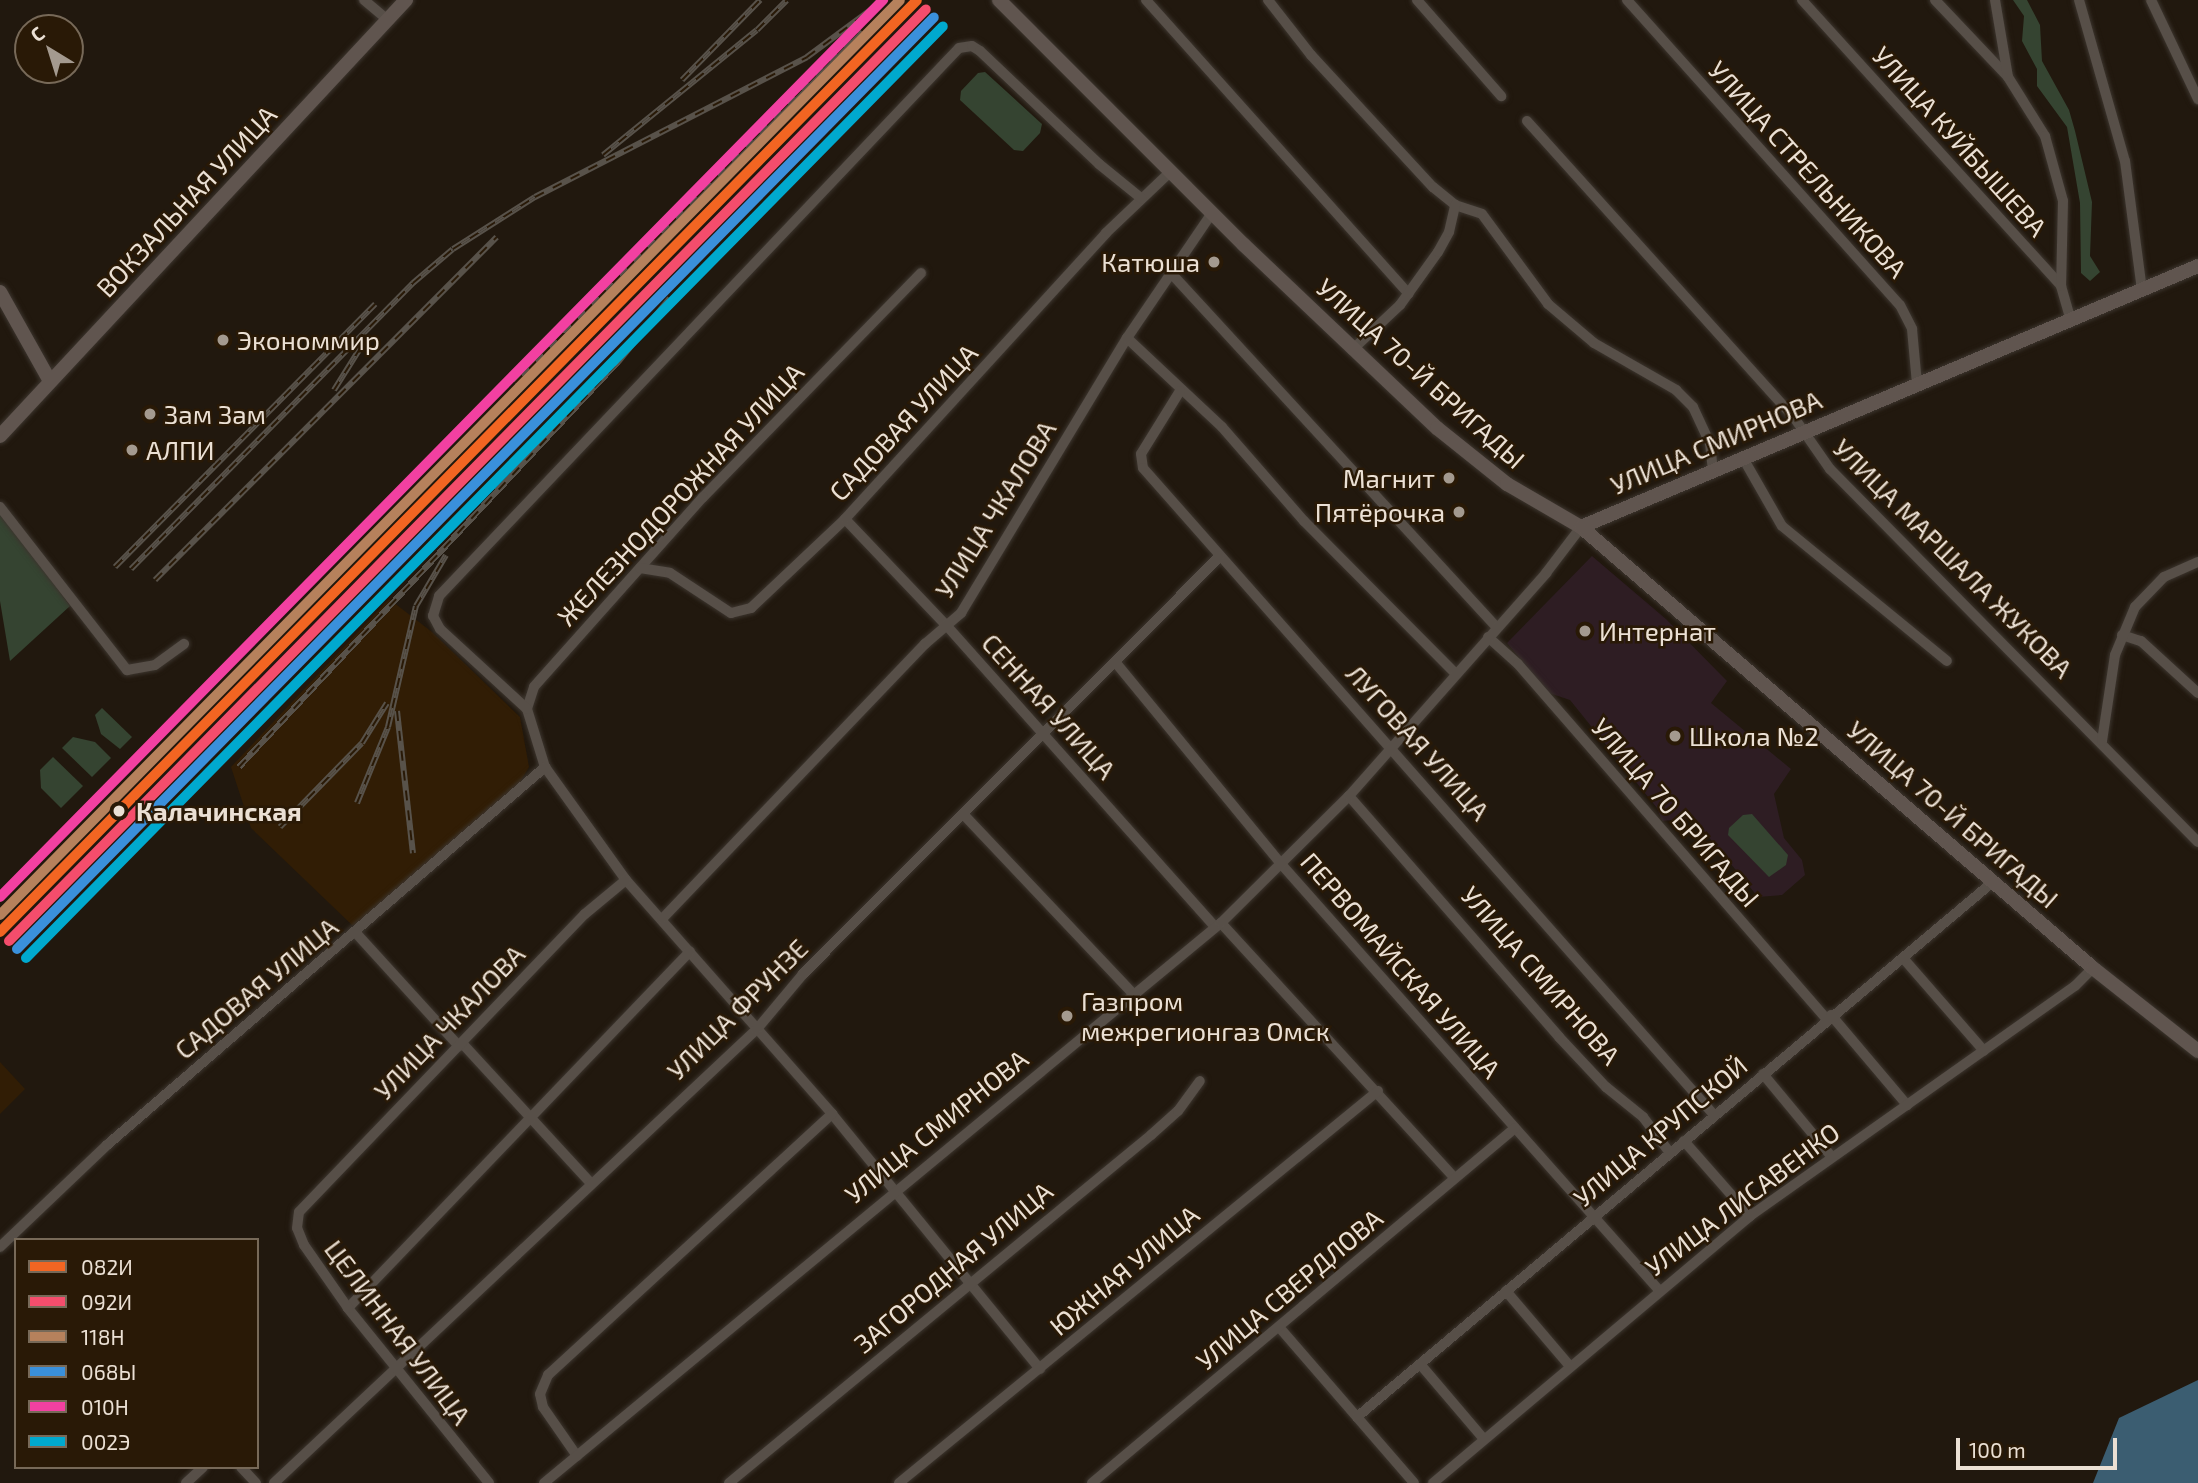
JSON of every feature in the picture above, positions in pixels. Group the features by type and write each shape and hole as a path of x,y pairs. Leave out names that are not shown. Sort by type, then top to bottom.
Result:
{"main road":[{"name":"ВОКЗАЛЬНАЯ УЛИЦА","path":"0,436 406,0"},
{"name":"УЛИЦА 70-Й БРИГАДЫ","path":"999,0 1352,350 1481,464 1581,527 2093,968 2198,1049"},
{"name":"УЛИЦА СМИРНОВА","path":"1581,527 2198,266"},
{"path":"0,292 50,381"}],"street":[{"path":"364,0 387,19"},
{"path":"1146,0 1409,293"},
{"path":"1268,0 1366,118 1455,205 1482,214 1528,280 1571,326 1676,390 1703,423 1713,470"},
{"path":"1417,0 1501,96"},
{"name":"УЛИЦА СТРЕЛЬНИКОВА","path":"1628,0 1900,305 1912,329 1917,384"},
{"name":"УЛИЦА КУЙБЫШЕВА","path":"1802,0 2061,286 2071,320"},
{"path":"1935,0 2008,77 2033,113 2055,166 2066,236 2061,286"},
{"path":"1994,0 2008,77"},
{"path":"2079,0 2125,161 2142,290"},
{"path":"2151,0 2198,99"},
{"path":"1040,1369 971,1280 832,1114 626,880 545,767 527,709 440,629 433,616 439,596 959,48 971,46 980,51 1098,164 1142,199"},
{"name":"УЛИЦА МАРШАЛА ЖУКОВА","path":"1527,121 1803,432 1830,469 2102,741 2198,842"},
{"name":"САДОВАЯ УЛИЦА","path":"640,568 670,573 721,609 741,612 783,582 845,519 1106,233 1170,172"},
{"path":"1352,350 1409,293 1449,232 1455,205"},
{"name":"УЛИЦА ЧКАЛОВА","path":"662,919 925,644 947,626 1007,543 1127,338 1212,213"},
{"path":"1170,272 1497,627"},
{"name":"ЖЕЛЕЗНОДОРОЖНАЯ УЛИЦА","path":"527,709 534,687 640,568 921,273"},
{"path":"1127,338 1180,391 1222,427 1304,521 1456,674"},
{"name":"ЛУГОВАЯ УЛИЦА","path":"1180,391 1140,461 1220,556 1392,746 1714,1115"},
{"path":"1742,457 1782,526 1947,661"},
{"path":"0,507 127,670 155,665 184,644"},
{"name":"СЕННАЯ УЛИЦА","path":"845,519 947,626 1044,738 1218,925 1378,1091 1455,1178"},
{"name":"УЛИЦА СМИРНОВА","path":"544,1483 1218,925 1282,866 1349,796 1489,637 1581,527"},
{"name":"УЛИЦА ФРУНЗЕ","path":"274,1483 590,1182 757,1029 803,974 1044,738 1220,556"},
{"name":"УЛИЦА МАРШАЛА ЖУКОВА","path":"2102,741 2111,673 2122,635 2149,591 2164,578 2198,562"},
{"path":"2122,635 2141,641 2198,693"},
{"name":"УЛИЦА 70 БРИГАДЫ","path":"1489,637 1518,664 1907,1105"},
{"name":"ПЕРВОМАЙСКАЯ УЛИЦА","path":"1116,663 1282,866 1659,1290"},
{"name":"САДОВАЯ УЛИЦА","path":"0,1247 107,1145 356,933 545,767"},
{"name":"УЛИЦА СМИРНОВА","path":"1349,796 1552,1029 1606,1087 1643,1116 1670,1153"},
{"path":"965,816 1134,995"},
{"name":"УЛИЦА ЧКАЛОВА","path":"309,1200 585,914 626,880"},
{"name":"УЛИЦА КРУПСКОЙ","path":"1357,1417 1829,1017 1994,881"},
{"path":"356,933 590,1182"},
{"path":"348,1308 690,951"},
{"path":"1903,958 1984,1051"},
{"name":"УЛИЦА ЛИСАВЕНКО","path":"1433,1483 1569,1365 1750,1216 1984,1051 2093,968"},
{"path":"1763,1074 1832,1157"},
{"name":"ЗАГОРОДНАЯ УЛИЦА","path":"729,1483 971,1280 1151,1135 1178,1111 1200,1081"},
{"name":"ЮЖНАЯ УЛИЦА","path":"899,1483 1378,1091"},
{"path":"577,1456 543,1407 540,1394 548,1375 832,1114"},
{"name":"УЛИЦА СВЕРДЛОВА","path":"1092,1483 1515,1128"},
{"path":"1684,1142 1750,1216"},
{"name":"ЦЕЛИННАЯ УЛИЦА","path":"309,1200 299,1212 297,1227 348,1308 394,1369 489,1483"},
{"path":"1506,1291 1569,1365"},
{"path":"1279,1327 1414,1483"},
{"path":"1420,1364 1483,1438"},
{"path":"186,1483 201,1469"},
{"path":"243,1469 256,1483"}],"shaded area":[{"name":"Школа №2","path":"1592,556 1666,619 1727,681 1711,703 1791,769 1774,794 1784,838 1802,860 1805,875 1782,895 1758,897 1693,818 1662,821 1657,808 1570,700 1549,693 1507,643"},
{"path":"389,599 432,632 520,717 529,767 519,784 359,925 352,925 251,828 231,767"},
{"path":"0,1062 25,1089 0,1114"}],"green space":[{"path":"2013,0 2027,0 2040,25 2042,61 2069,110 2075,131 2092,202 2090,256 2100,272 2090,281 2081,273 2080,203 2067,127 2037,86 2037,69 2022,41 2024,16"},
{"path":"985,72 1042,124 1040,133 1023,151 1014,150 960,100 961,91 978,73"},
{"path":"0,511 70,606 10,661 0,601"},
{"path":"102,708 132,737 120,749 101,734 95,715"},
{"path":"73,737 95,742 111,758 92,777 62,748"},
{"path":"53,757 83,786 61,808 41,788 40,770"},
{"path":"1752,814 1788,855 1786,865 1769,877 1728,835 1729,828 1743,815"}],"water":[{"path":"2198,1380 2198,1483 2093,1483 2119,1418"}],"railway":[{"path":"682,80 760,0"},
{"path":"603,155 757,30 787,0"},
{"path":"131,569 413,283 453,249 535,197 807,57 884,0"},
{"path":"515,383 860,30"},
{"path":"155,580 497,237"},
{"path":"239,767 618,362 670,298"},
{"path":"115,567 375,304"},
{"path":"334,390 366,339"},
{"path":"357,803 388,727 416,606 446,555"},
{"path":"280,827 362,743 387,703"},
{"path":"397,711 413,853"}],"transit line":[{"name":"010Н","path":"0,897 883,0"},
{"name":"118Н","path":"0,915 900,0"},
{"name":"082И","path":"0,932 917,0"},
{"name":"092И","path":"9,941 926,9"},
{"name":"068Ы","path":"17,949 934,17"},
{"name":"002Э","path":"26,958 943,26"}],"place":[{"name":"Катюша","path":"1214,262"},
{"name":"Экономмир","path":"223,340"},
{"name":"Зам Зам","path":"150,414"},
{"name":"АЛПИ","path":"132,450"},
{"name":"Магнит","path":"1449,478"},
{"name":"Пятёрочка","path":"1459,512"},
{"name":"Интернат","path":"1585,631"},
{"name":"Школа №2","path":"1675,736"},
{"name":"Калачинская","path":"119,811"},
{"name":"Газпром межрегионгаз Омск","path":"1067,1016"}]}
